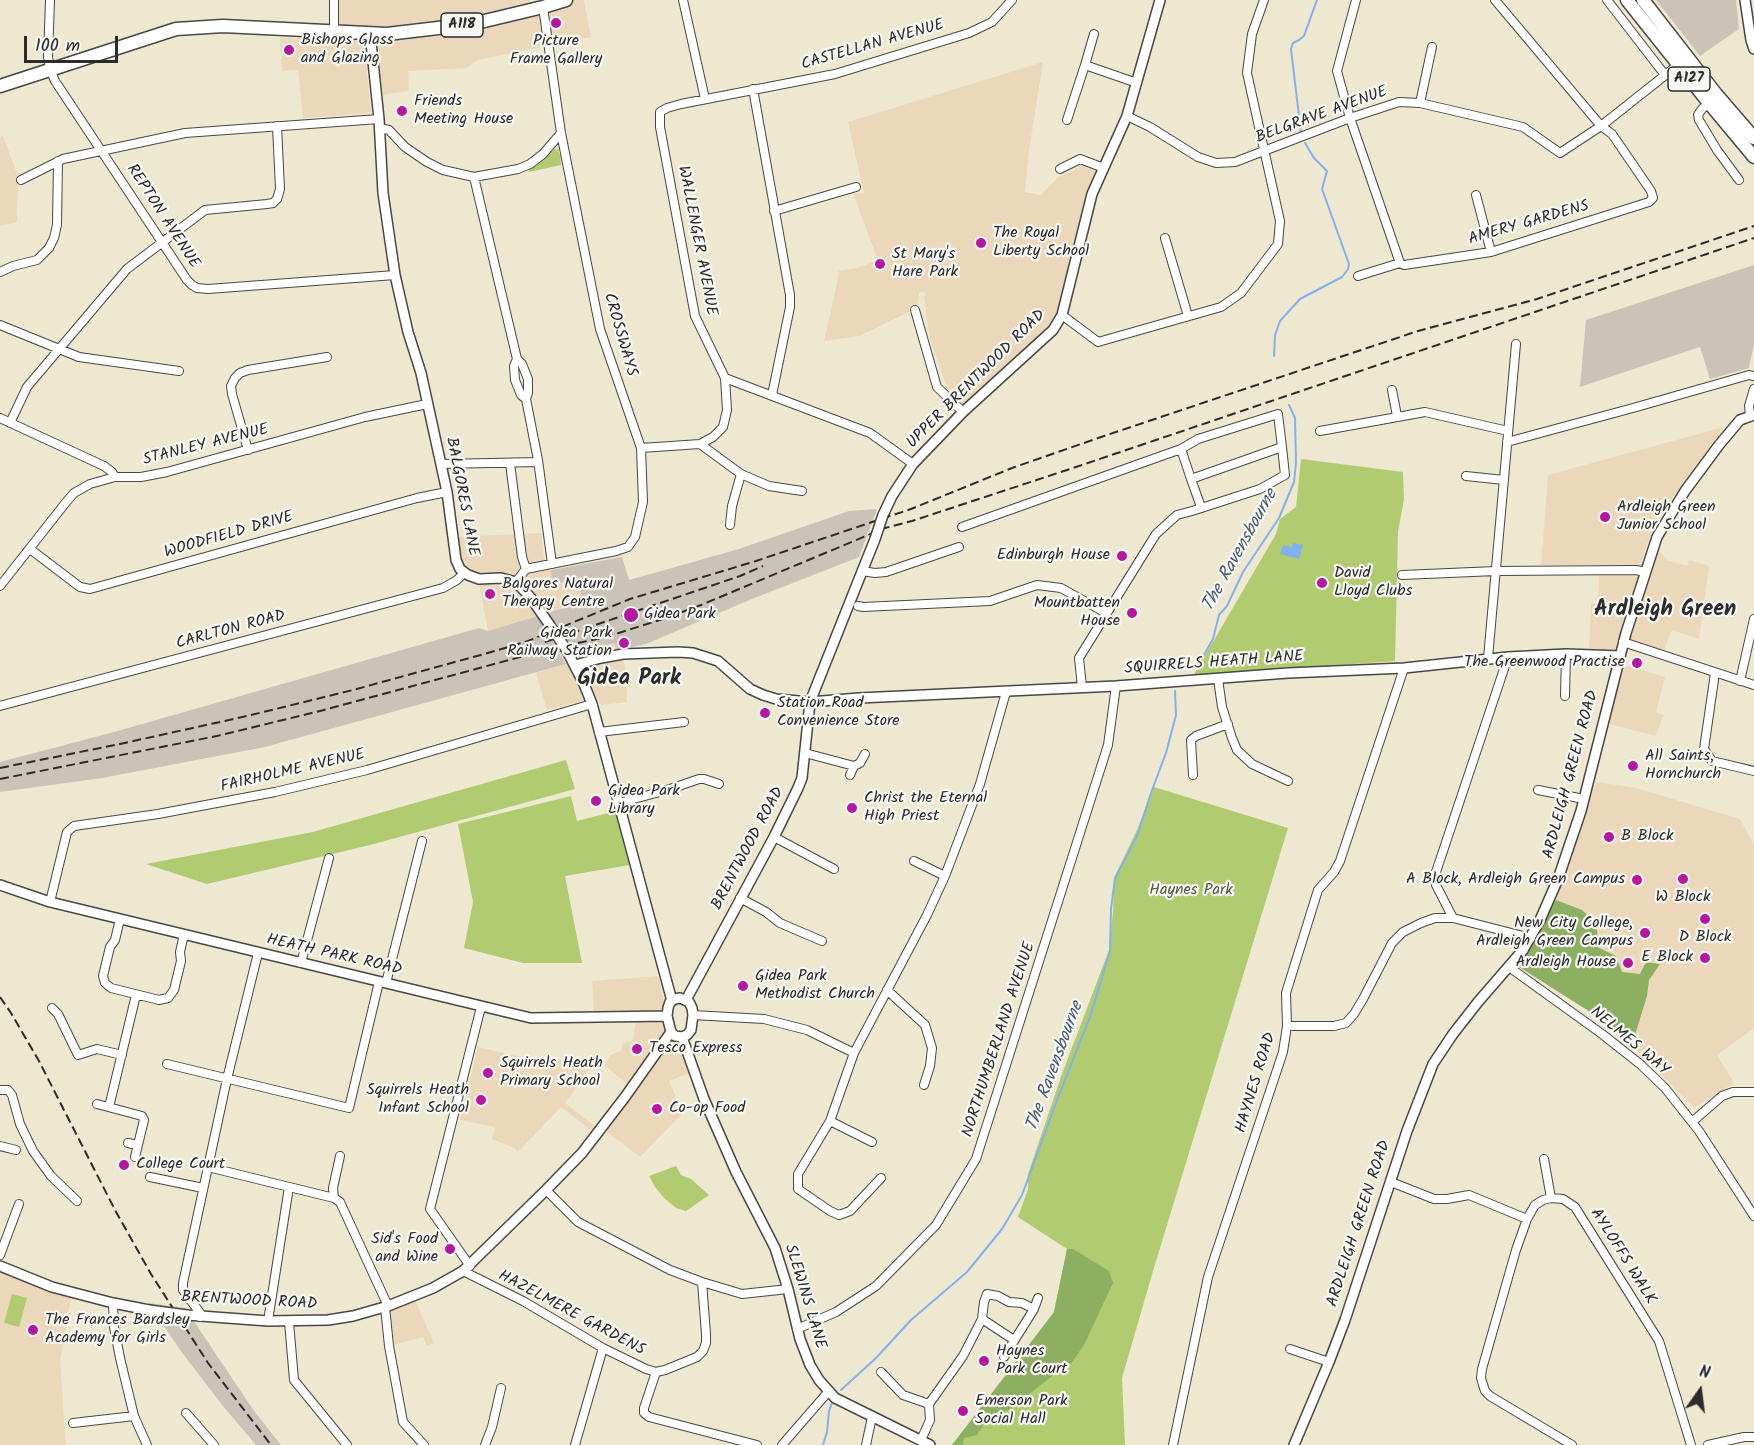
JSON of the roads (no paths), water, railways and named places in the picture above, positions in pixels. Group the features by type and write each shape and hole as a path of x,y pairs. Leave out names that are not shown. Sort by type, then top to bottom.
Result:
{"main road":[{"name":"A118","path":"0,86 54,78 176,29 223,26 387,34 472,24 566,0"},
{"name":"A127","path":"1626,0 1754,157"},
{"name":"A127","path":"1643,0 1716,94 1749,128 1754,138"}],"street":[{"path":"50,0 48,48 54,78"},
{"path":"334,0 334,31"},
{"path":"683,0 705,99"},
{"name":"CASTELLAN AVENUE","path":"660,112 672,106 835,74 969,33 992,22 1012,0"},
{"name":"UPPER BRENTWOOD ROAD","path":"810,702 892,496 913,464 963,412 1053,330 1062,315 1092,194 1127,116 1160,0"},
{"path":"1062,315 1098,342 1221,307 1241,293 1278,244 1280,221 1247,74 1252,34 1264,0"},
{"path":"1356,0 1337,71 1350,118 1400,263"},
{"path":"1495,0 1601,126"},
{"path":"1606,0 1665,75"},
{"path":"1745,0 1754,49"},
{"name":"CROSSWAYS","path":"526,569 628,547 633,543 635,537 643,502 641,448 600,329 561,133 543,7"},
{"name":"BALGORES LANE","path":"370,33 383,193 395,275 447,492 456,560 464,573 473,577 501,578 516,582"},
{"path":"1067,120 1094,34"},
{"path":"1420,103 1432,47"},
{"path":"1085,65 1137,83"},
{"name":"BELGRAVE AVENUE","path":"1127,116 1150,127 1198,157 1216,163 1234,162 1399,102 1420,103 1523,127 1560,153 1601,126 1678,65"},
{"name":"REPTON AVENUE","path":"54,78 187,280 197,288 395,275"},
{"path":"753,89 790,295 790,307 772,394"},
{"path":"1709,103 1698,114 1699,120 1739,180"},
{"name":"WALLENGER AVENUE","path":"660,112 660,127 695,316 725,378 727,410 723,427 713,437 700,444"},
{"path":"21,180 73,156 185,133 277,126 379,123 405,147 427,162 443,170 474,177 518,169 530,164 543,154 561,133"},
{"path":"9,423 25,391 128,269 206,210 267,204 277,199 280,189 277,126"},
{"name":"AMERY GARDENS","path":"1358,276 1400,263 1404,266 1491,252 1649,202 1653,198 1652,191 1612,134 1601,126"},
{"path":"1059,169 1080,159 1104,168"},
{"path":"0,272 37,260 49,248 57,225 58,161"},
{"path":"474,177 517,359 522,364 528,379 526,399 538,462 552,564"},
{"path":"774,211 856,187"},
{"path":"1476,195 1491,252"},
{"path":"1165,238 1188,316"},
{"path":"915,310 937,387 963,412"},
{"path":"0,325 79,357 179,371"},
{"path":"1488,658 1516,344"},
{"path":"248,450 232,394 231,386 235,378 248,370 327,357"},
{"path":"517,359 514,366 515,380 521,395 526,399"},
{"path":"1507,442 1749,375 1754,376"},
{"path":"725,378 870,433 913,464"},
{"path":"1752,415 1749,406 1754,389"},
{"path":"1392,390 1397,416"},
{"name":"STANLEY AVENUE","path":"0,586 75,493 90,484 115,477 152,476 365,417 427,404"},
{"path":"1320,431 1425,412 1508,431"},
{"path":"962,527 1181,449 1198,439 1278,414 1285,475 1260,489 1178,514 1156,534 1078,658 1082,687"},
{"name":"ARDLEIGH GREEN ROAD","path":"1294,1445 1345,1320 1407,1131 1433,1064 1453,1034 1531,938 1566,859 1584,799 1623,642 1658,537 1685,491 1735,426 1740,420 1752,415"},
{"path":"0,418 104,466 115,477"},
{"path":"641,448 700,444 741,474 769,486 802,491"},
{"path":"1191,479 1282,447"},
{"path":"1181,449 1201,507"},
{"path":"441,464 538,462"},
{"path":"510,463 522,556 526,569 516,582 531,598 566,649 592,704 672,1001"},
{"path":"730,525 732,506 741,474"},
{"path":"1466,476 1504,480"},
{"name":"WOODFIELD DRIVE","path":"30,549 80,587 90,589 417,498 447,492"},
{"path":"862,571 886,572 959,547"},
{"path":"1402,575 1496,571 1636,570 1645,572"},
{"name":"CARLTON ROAD","path":"0,706 443,588 464,573"},
{"path":"858,606 990,601 1037,585 1061,588 1106,613"},
{"path":"1740,681 1754,619"},
{"path":"1623,642 1754,685"},
{"name":"SQUIRRELS HEATH LANE","path":"575,665 623,654 693,653 718,661 750,689 763,696 810,702 1404,668 1488,658 1566,654 1620,656"},
{"path":"1565,696 1566,654"},
{"path":"1453,918 1436,885 1435,875 1508,657"},
{"name":"HAYNES ROAD","path":"1173,1445 1208,1277 1283,1052 1287,1026 1286,993 1318,890 1334,872 1340,861 1404,668"},
{"path":"1715,673 1704,749 1712,761 1754,771"},
{"path":"1218,679 1219,693 1238,750 1252,764 1288,782"},
{"name":"NORTHUMBERLAND AVENUE","path":"797,1329 836,1312 876,1286 936,1225 976,1160 1108,745 1116,686"},
{"path":"881,1178 850,1211 839,1215 798,1189 798,1174 830,1121 854,1053 927,915 945,876 980,784 1006,692"},
{"name":"BRENTWOOD ROAD","path":"686,1000 774,837 802,778 810,702"},
{"name":"FAIRHOLME AVENUE","path":"50,902 67,832 74,826 158,814 286,789 367,770 592,704"},
{"path":"599,732 684,722"},
{"path":"1193,775 1191,740 1228,724"},
{"path":"805,753 854,766"},
{"path":"850,775 854,766 865,754"},
{"path":"619,804 699,779 719,784"},
{"path":"1538,790 1584,799"},
{"path":"774,837 834,868"},
{"path":"167,1064 350,1108 422,841"},
{"path":"302,963 329,858"},
{"path":"914,861 945,876"},
{"name":"HEATH PARK ROAD","path":"0,885 50,902 531,1018 667,1016"},
{"path":"740,898 766,912 780,923 822,941"},
{"path":"1437,918 1443,900"},
{"path":"1287,1026 1334,1026 1346,1023 1363,999 1392,943 1403,932 1420,923 1437,918 1453,918 1531,938"},
{"path":"120,919 103,976 111,988 135,995 159,1000 168,998 174,990 184,934"},
{"path":"200,1317 200,1313 183,1290 183,1284 227,1079 258,952"},
{"name":"NELMES WAY","path":"1509,967 1602,1034 1640,1064 1665,1088 1719,1160 1754,1216"},
{"path":"886,990 925,1025 932,1048 930,1066 924,1085"},
{"path":"109,1107 135,995"},
{"path":"680,998 691,1005 693,1014 691,1030 682,1037 671,1032 667,1016 672,1001 680,998"},
{"path":"466,1269 430,1209 481,1007"},
{"path":"55,1011 78,1055 97,1049 122,1055"},
{"path":"693,1014 764,1019 807,1030 854,1053"},
{"name":"BRENTWOOD ROAD","path":"0,1266 52,1287 113,1303 200,1317 289,1322 328,1320 353,1316 387,1306 433,1288 466,1269 582,1153 625,1098 671,1032"},
{"name":"SLEWINS LANE","path":"682,1037 704,1099 744,1189 775,1248 797,1329 810,1365 819,1380 828,1392 841,1401 926,1443"},
{"path":"0,1090 8,1090 12,1095 20,1124 33,1151 51,1176 76,1201"},
{"path":"1692,1122 1722,1096 1733,1092 1754,1092"},
{"path":"97,1104 142,1116 144,1120 135,1157"},
{"path":"830,1121 872,1142"},
{"path":"128,1143 137,1145"},
{"path":"0,1146 16,1150"},
{"path":"334,1198 333,1188 340,1156"},
{"path":"1544,1159 1551,1198 1535,1205 1527,1219 1516,1250 1481,1378 1485,1391 1490,1396 1572,1445"},
{"path":"208,1167 334,1198 339,1202 387,1306 389,1346 403,1422 424,1445"},
{"path":"150,1177 203,1188"},
{"path":"1391,1182 1434,1199 1469,1195 1527,1219"},
{"path":"268,1321 289,1187"},
{"path":"546,1190 578,1222 670,1270 742,1293 788,1289"},
{"name":"AYLOFFS WALK","path":"1551,1198 1563,1200 1575,1207 1659,1341 1691,1445"},
{"path":"0,1255 19,1204"},
{"name":"HAZELMERE GARDENS","path":"466,1269 603,1348 656,1372 697,1357 706,1343 702,1282"},
{"path":"926,1443 930,1420 929,1404 963,1356 982,1319 987,1294 998,1296 1009,1302 1022,1303 1034,1309"},
{"path":"1005,1357 1034,1309 1038,1298"},
{"path":"113,1303 114,1327 134,1416 147,1445"},
{"path":"982,1319 1014,1340"},
{"path":"289,1322 294,1380 347,1445"},
{"path":"575,1445 603,1348"},
{"path":"1290,1349 1329,1362"},
{"path":"656,1372 644,1408 644,1413 649,1417 758,1445"},
{"path":"881,1372 903,1395 929,1404"},
{"path":"485,1445 492,1428 501,1388"},
{"path":"782,1445 828,1392"},
{"path":"186,1413 213,1445"},
{"path":"73,1423 134,1416"},
{"path":"866,1445 872,1417"},
{"path":"1708,1445 1754,1437"}],"water":[{"path":"1293,543 1303,545 1299,559 1280,554 1283,545 1292,547"}],"waterway":[{"name":"The Ravensbourne","path":"1301,133 1291,49 1293,43 1304,36 1317,0"},
{"name":"The Ravensbourne","path":"1274,356 1275,335 1280,321 1300,299 1342,277 1349,264 1322,189 1327,171 1314,158 1305,143"},
{"name":"The Ravensbourne","path":"1192,669 1200,662 1213,639 1219,615 1227,606 1243,572 1279,518 1294,482 1295,418 1289,405"},
{"name":"The Ravensbourne","path":"841,1390 876,1358 911,1320 967,1272 1002,1229 1022,1195 1090,1017 1110,951 1111,909 1115,878 1137,836 1166,753 1176,715 1175,691"},
{"name":"The Ravensbourne","path":"823,1445 832,1403"}],"railway":[{"path":"0,768 247,716 353,690 528,641 630,599 756,561 911,509 1012,468 1104,436 1418,331 1537,299 1754,226"},
{"path":"0,779 217,736 320,711 550,649 606,637 701,605 885,528 1073,468 1754,238"},
{"path":"545,642 740,576 763,566"},
{"path":"0,997 39,1061 115,1210 151,1274 208,1363 271,1445"}],"place":[{"name":"Picture Frame Gallery","path":"556,23"},
{"name":"Bishops Glass and Glazing","path":"289,50"},
{"name":"Friends Meeting House","path":"402,111"},
{"name":"The Royal Liberty School","path":"981,243"},
{"name":"St Mary's Hare Park","path":"880,264"},
{"name":"Ardleigh Green Junior School","path":"1605,517"},
{"name":"Edinburgh House","path":"1122,556"},
{"name":"David Lloyd Clubs","path":"1322,583"},
{"name":"Balgores Natural Therapy Centre","path":"490,594"},
{"name":"Mountbatten House","path":"1132,613"},
{"name":"Gidea Park","path":"631,615"},
{"name":"Gidea Park Railway Station","path":"624,643"},
{"name":"The Greenwood Practise","path":"1637,663"},
{"name":"Station Road Convenience Store","path":"765,713"},
{"name":"All Saints, Hornchurch","path":"1633,766"},
{"name":"Gidea Park Library","path":"596,801"},
{"name":"Christ the Eternal High Priest","path":"852,808"},
{"name":"B Block","path":"1609,837"},
{"name":"W Block","path":"1683,879"},
{"name":"A Block, Ardleigh Green Campus","path":"1637,880"},
{"name":"D Block","path":"1705,919"},
{"name":"New City College, Ardleigh Green Campus","path":"1645,933"},
{"name":"E Block","path":"1705,958"},
{"name":"Ardleigh House","path":"1628,963"},
{"name":"Gidea Park Methodist Church","path":"743,986"},
{"name":"Tesco Express","path":"637,1049"},
{"name":"Squirrels Heath Primary School","path":"488,1073"},
{"name":"Squirrels Heath Infant School","path":"481,1100"},
{"name":"Co-op Food","path":"657,1109"},
{"name":"College Court","path":"124,1165"},
{"name":"Sid's Food and Wine","path":"450,1249"},
{"name":"The Frances Bardsley Academy for Girls","path":"33,1330"},
{"name":"Haynes Park Court","path":"984,1361"},
{"name":"Emerson Park Social Hall","path":"963,1411"}],"district":[{"name":"Ardleigh Green","path":"1665,611"},
{"name":"Gidea Park","path":"629,680"}],"park label":[{"name":"Haynes Park","path":"1191,891"}]}
